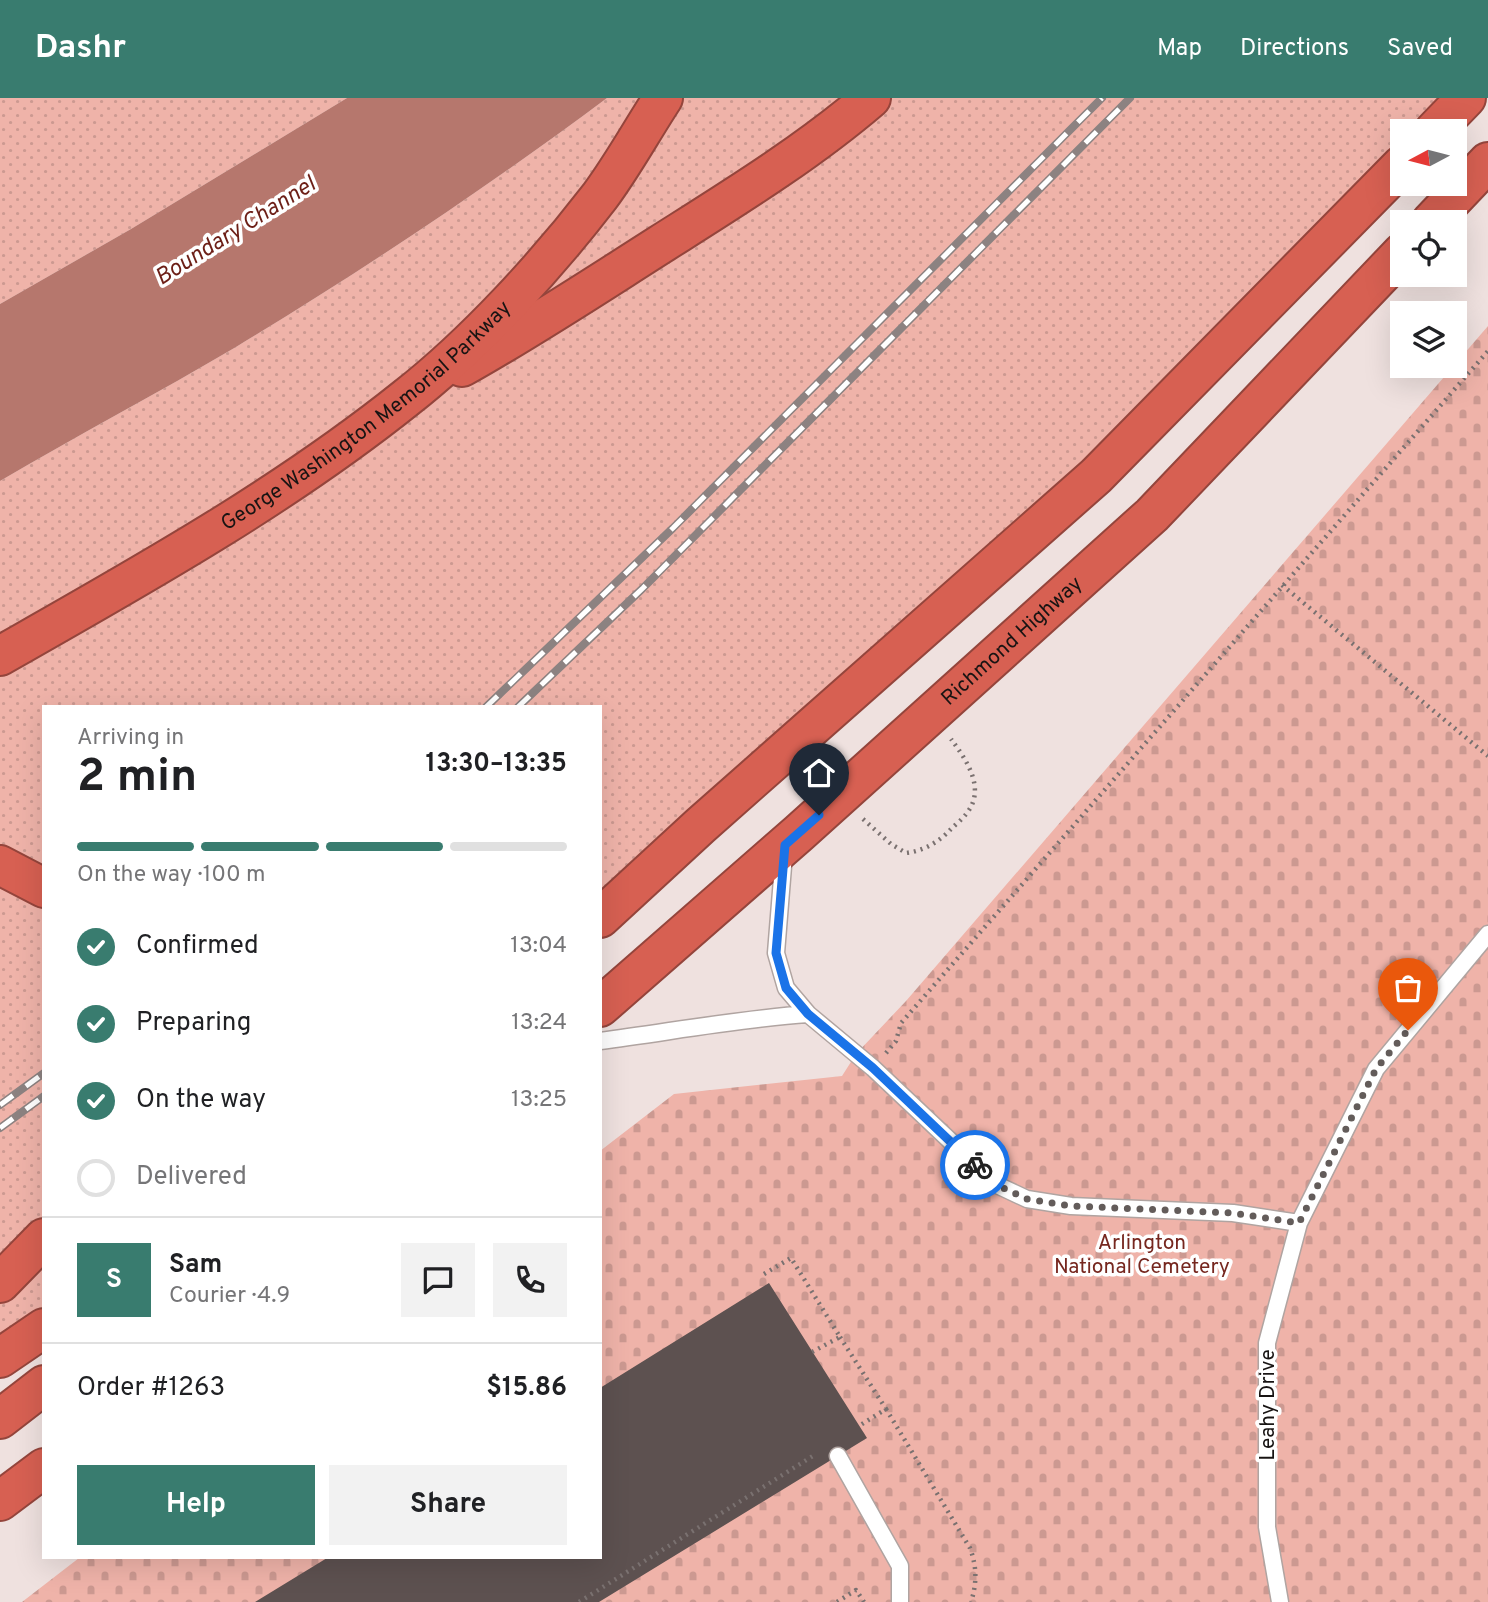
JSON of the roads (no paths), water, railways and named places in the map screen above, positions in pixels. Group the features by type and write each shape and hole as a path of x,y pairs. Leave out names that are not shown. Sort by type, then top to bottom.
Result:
{"highway":[{"name":"George Washington Memorial Parkway","path":"0,656 220,526 300,475 408,397 496,315 562,243 601,194 663,98"},
{"path":"408,397 502,345 696,222 800,152 871,98"},
{"path":"1446,119 1466,98"},
{"path":"1442,210 1488,162"},
{"path":"602,916 711,816 1096,476 1390,176"},
{"name":"Richmond Highway","path":"602,1005 839,797 1152,515 1390,266"},
{"path":"0,865 42,887"},
{"path":"0,1283 42,1240"},
{"path":"0,1358 42,1329"},
{"path":"0,1419 42,1387"},
{"path":"0,1501 42,1470"}],"lane":[{"path":"785,845 776,953 786,988 808,1014 873,1068 997,1185 1027,1199 1071,1206 1233,1213 1299,1223"},
{"name":"Leahy Drive","path":"1280,1602 1267,1527 1267,1343 1299,1223 1376,1069 1488,934"},
{"path":"602,1041 688,1030 758,1017 808,1014"},
{"path":"838,1456 900,1566 900,1602"}],"water":[{"name":"Boundary Channel","path":"347,98 607,98 471,196 331,288 236,347 0,481 0,304 131,229"}],"railway":[{"path":"488,705 673,528 1102,98"},
{"path":"520,705 643,588 1130,98"},
{"path":"0,1105 42,1074"},
{"path":"0,1128 42,1097"}],"park label":[{"name":"Arlington National Cemetery","path":"1142,1255"}]}
